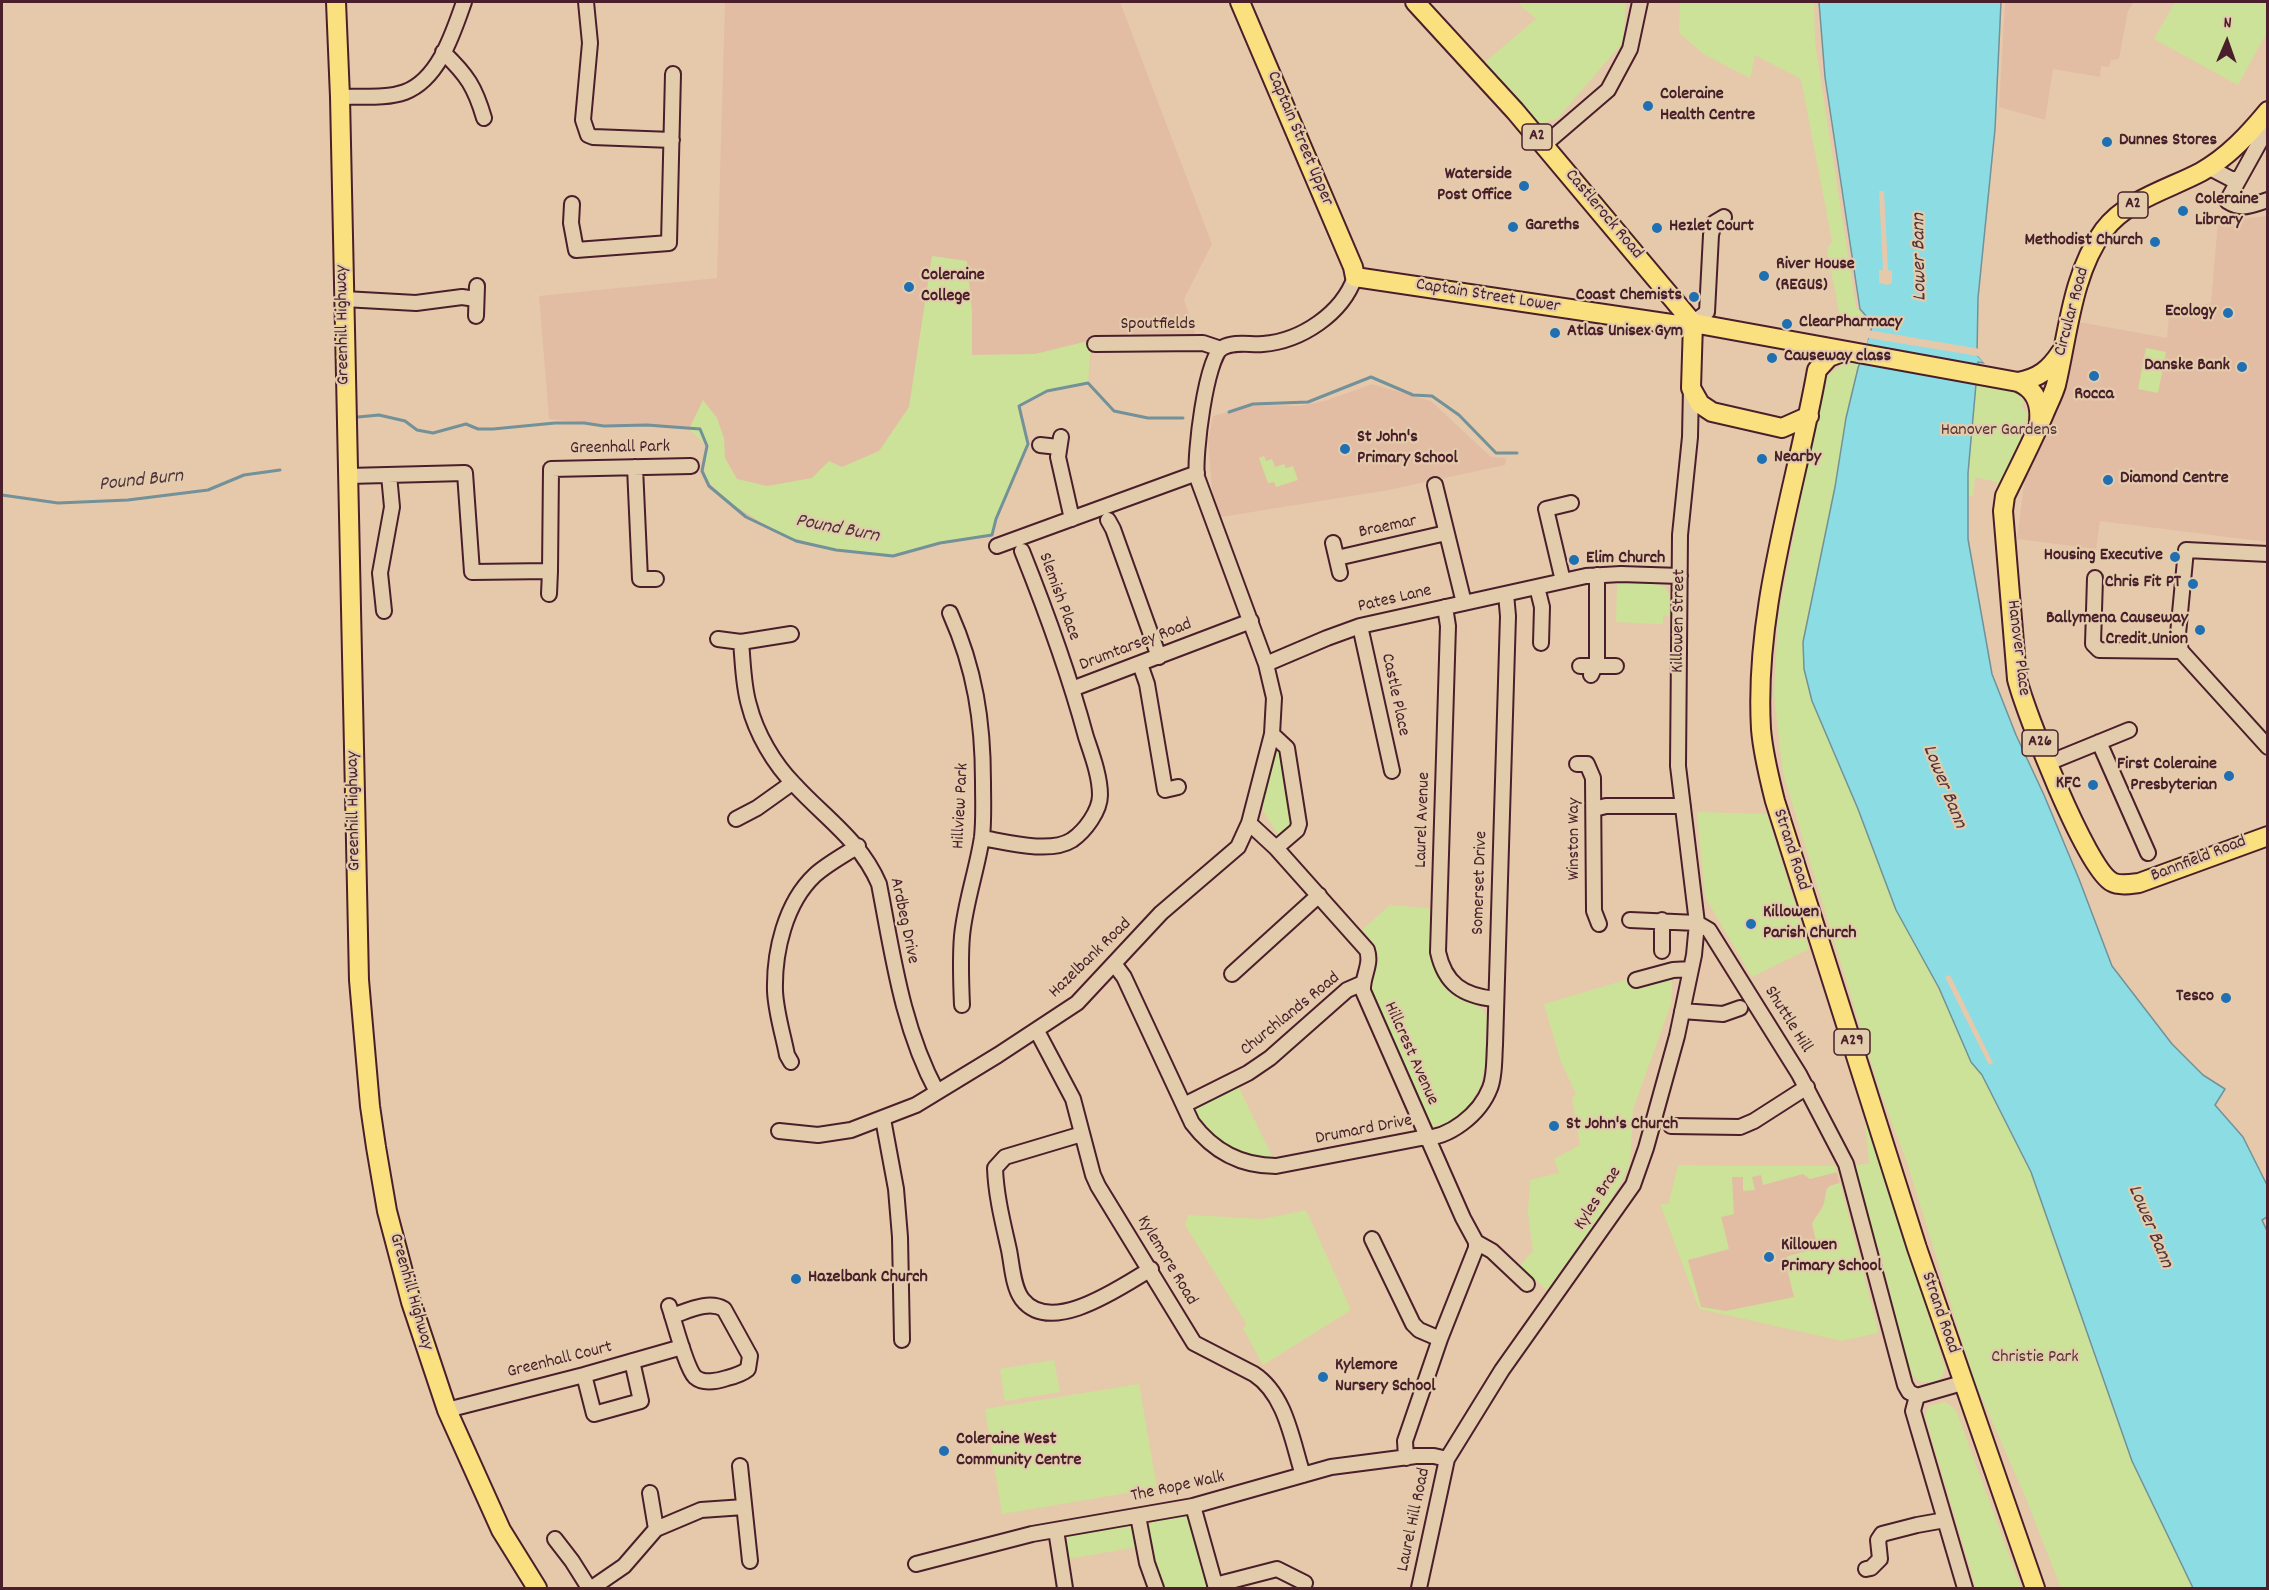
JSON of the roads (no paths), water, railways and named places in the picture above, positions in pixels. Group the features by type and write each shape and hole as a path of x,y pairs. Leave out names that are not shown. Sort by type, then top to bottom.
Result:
{"main road":[{"name":"Greenhill Highway","path":"336,2 359,980 370,1106 387,1211 411,1302 447,1410 501,1530 537,1588"},
{"name":"Captain Street Upper","path":"1240,2 1321,189 1355,277"},
{"name":"Castlerock Road","path":"1415,2 1544,145 1693,323"},
{"name":"Circular Road","path":"2048,381 2061,351 2081,277 2090,254 2105,229 2129,207 2208,167 2229,152 2251,132 2268,111"},
{"name":"Captain Street Lower","path":"1355,277 1678,325 1693,323 1806,342 1831,356 2018,381"},
{"name":"Killowen Street","path":"1691,388 1693,323"},
{"path":"1806,342 1814,354 1831,356"},
{"name":"Strand Road","path":"1831,356 1809,416 1767,613 1761,685 1761,730 1766,762 1774,801 1917,1248 2035,1588"},
{"path":"2018,381 2048,381"},
{"path":"2018,381 2031,389 2036,398 2040,412 2039,425"},
{"name":"Hanover Place","path":"2048,381 2039,425 2006,496 2003,511 2017,679 2023,702 2048,764 2081,837 2103,873 2112,882 2130,884"},
{"path":"1691,388 1700,404 1712,412 1782,428 1809,416"},
{"path":"1782,428 1792,442 1798,462"},
{"name":"Bannfield Road","path":"2130,884 2139,883 2268,836"}],"street":[{"path":"340,97 405,92 417,84 431,72 443,52 464,2"},
{"path":"586,2 590,43 583,120 588,135 672,140"},
{"path":"1544,145 1608,90 1630,50 1640,2"},
{"path":"443,52 468,77 475,90 478,112"},
{"path":"572,204 571,223 576,250 669,243 673,74"},
{"path":"2268,127 2265,142 2239,179 2227,201 2238,207 2268,200"},
{"path":"2208,167 2231,179 2239,179"},
{"path":"1693,323 1707,312 1711,235 1714,224 1724,217"},
{"path":"1221,349 1232,344 1264,344 1299,335 1313,327 1347,296 1355,277"},
{"path":"344,299 416,303 462,297 476,292 476,316"},
{"name":"Spoutfields","path":"1095,344 1203,343 1221,349"},
{"name":"Hazelbank Road","path":"780,1131 818,1135 838,1133 883,1119 916,1105 1037,1031 1077,1003 1161,913 1238,847 1249,822 1272,734 1274,698 1266,664 1197,473 1196,457 1211,364 1221,349"},
{"name":"Killowen Street","path":"1691,388 1690,437 1681,511 1678,766 1697,923"},
{"path":"1690,437 1700,420 1712,412"},
{"path":"1040,445 1060,442 1058,456 1072,519"},
{"name":"Greenhall Park","path":"550,571 551,469 691,466"},
{"path":"635,467 640,579 656,579"},
{"path":"348,476 465,473 472,572 550,571 549,594"},
{"path":"997,546 1197,473"},
{"path":"384,611 380,573 392,507 390,475"},
{"name":"Braemar","path":"1435,485 1464,603"},
{"path":"1563,581 1546,509 1571,503"},
{"path":"1108,520 1159,657"},
{"name":"Braemar","path":"1337,558 1446,533"},
{"name":"Braemar","path":"1333,543 1340,573"},
{"path":"2268,554 2186,550 2178,634 2181,651 2268,747"},
{"name":"Slemish Place","path":"1022,551 1072,689"},
{"name":"Pates Lane","path":"1266,664 1360,626 1563,581 1621,573 1680,576"},
{"path":"1593,671 1597,661 1597,575"},
{"path":"2095,578 2093,644 2099,650 2181,651"},
{"path":"1538,587 1542,607 1541,643"},
{"name":"Somerset Drive","path":"1428,1138 1434,1138 1453,1130 1476,1112 1491,1088 1495,1045 1508,616 1506,594"},
{"name":"Laurel Avenue","path":"1445,607 1448,626 1438,952 1441,967 1448,979 1464,992 1495,999"},
{"name":"Hillview Park","path":"950,613 961,638 973,677 983,738 982,838 962,935 962,1005"},
{"name":"Drumtarsey Road","path":"982,838 1033,846 1053,846 1071,841 1086,827 1096,811 1100,796 1095,766 1072,689 1251,621"},
{"name":"Castle Place","path":"1360,626 1392,771"},
{"path":"718,639 741,642 791,634"},
{"name":"Ardbeg Drive","path":"741,642 748,706 765,744 792,783 858,846 879,884 905,1013 928,1076 937,1092"},
{"path":"1140,664 1147,684 1165,790 1178,787"},
{"path":"1580,666 1593,671 1616,666"},
{"path":"2048,764 2129,730"},
{"path":"1272,734 1287,748 1299,824 1297,830 1276,848"},
{"path":"2099,742 2148,853"},
{"name":"Winston Way","path":"1577,764 1587,764 1593,778 1594,911 1599,924"},
{"path":"736,819 757,808 792,783"},
{"path":"1594,808 1683,806"},
{"name":"Churchlands Road","path":"1184,1105 1248,1073 1270,1058 1347,990 1363,983 1370,960 1368,950 1276,848 1249,822"},
{"path":"790,1062 775,993 776,959 786,925 796,900 815,875 858,846"},
{"path":"1232,974 1319,895"},
{"path":"1630,920 1697,923"},
{"path":"1662,920 1662,951"},
{"name":"Shuttle Hill","path":"1697,923 1709,930 1721,947 1807,1087 1846,1164 1905,1385 1909,1392 1917,1396"},
{"name":"Kyles Brae","path":"1447,1459 1508,1360 1633,1185 1665,1081 1694,955 1697,923"},
{"path":"1694,955 1711,948 1721,947"},
{"name":"Drumard Drive","path":"1115,964 1124,977 1192,1123 1203,1137 1221,1151 1240,1161 1261,1166 1276,1166 1428,1138 1476,1242"},
{"path":"1636,980 1672,970 1691,969"},
{"name":"Hillcrest Avenue","path":"1363,983 1366,1001 1428,1138"},
{"path":"1682,1011 1723,1014 1740,1008"},
{"name":"Kylemore Road","path":"1037,1031 1073,1099 1098,1186 1194,1343 1254,1374 1262,1379 1271,1391 1288,1424 1303,1475"},
{"path":"1671,1126 1740,1127 1755,1121 1807,1087"},
{"path":"883,1119 896,1189 900,1237 902,1340"},
{"path":"1082,1134 1005,1157 995,1168 996,1186 1014,1275 1021,1298 1032,1309 1051,1313 1083,1306 1107,1296 1150,1269"},
{"path":"1372,1239 1413,1324 1419,1330 1440,1339"},
{"path":"1406,1458 1405,1441 1440,1339 1476,1248 1476,1242 1492,1251 1527,1284"},
{"path":"718,1305 724,1309 741,1337 750,1356 750,1364 743,1373 722,1380 700,1380 694,1376 682,1347 671,1311 718,1305"},
{"name":"Greenhall Court","path":"447,1410 682,1347"},
{"path":"584,1375 589,1416 641,1401 632,1361"},
{"path":"1962,1383 1928,1395 1917,1396 1913,1410 1965,1588"},
{"name":"The Rope Walk","path":"916,1564 997,1542 1193,1506 1331,1467 1434,1456 1447,1459"},
{"name":"Laurel Hill Road","path":"1419,1588 1447,1459"},
{"path":"740,1467 750,1561"},
{"path":"650,1493 656,1529"},
{"path":"1193,1506 1216,1587 1277,1569 1305,1583"},
{"path":"555,1539 591,1588 624,1566 656,1529 701,1510 744,1507"},
{"path":"1138,1516 1147,1563 1156,1588"},
{"path":"1866,1569 1871,1568 1880,1558 1878,1540 1882,1534 1945,1520"},
{"path":"1056,1530 1065,1588"}],"water":[{"name":"Lower Bann","path":"1819,2 2001,2 1995,129 1978,298 1977,355 1985,363 1978,362 1968,473 1968,539 1992,674 2079,879 2112,966 2172,1044 2203,1075 2225,1089 2215,1105 2243,1137 2267,1185 2267,1217 2262,1220 2268,1233 2267,1588 2193,1588 2132,1461 2031,1172 1982,1075 1971,1062 1939,988 1896,910 1858,809 1812,701 1804,669 1803,642 1835,487 1846,418 1858,368 1873,324 1860,309 1825,77"}],"waterway":[{"name":"Pound Burn","path":"1229,412 1253,404 1308,402 1371,377 1413,395 1432,396 1459,415 1496,453 1517,453"},
{"name":"Pound Burn","path":"358,417 379,415 405,421 417,430 433,433 466,424 478,429 555,423 604,426 647,425 700,429 707,446 702,471 709,486 746,517 796,541 836,550 893,556 940,543 992,535 996,519 1028,444 1019,406 1047,391 1088,383 1114,411 1148,418 1183,418"},
{"name":"Pound Burn","path":"2,495 58,503 128,500 208,490 244,475 280,470"}],"place":[{"name":"Coleraine Health Centre","path":"1648,106"},
{"name":"Dunnes Stores","path":"2107,142"},
{"name":"Waterside Post Office","path":"1524,186"},
{"name":"Coleraine Library","path":"2183,211"},
{"name":"Gareths","path":"1513,227"},
{"name":"Hezlet Court","path":"1657,228"},
{"name":"Methodist Church","path":"2155,242"},
{"name":"River House (REGUS)","path":"1764,276"},
{"name":"Coleraine College","path":"909,287"},
{"name":"Coast Chemists","path":"1694,297"},
{"name":"Ecology","path":"2228,313"},
{"name":"ClearPharmacy","path":"1787,324"},
{"name":"Atlas Unisex Gym","path":"1555,333"},
{"name":"Causeway class","path":"1772,358"},
{"name":"Danske Bank","path":"2242,367"},
{"name":"Rocca","path":"2094,376"},
{"name":"St John's Primary School","path":"1345,449"},
{"name":"Nearby","path":"1762,459"},
{"name":"Diamond Centre","path":"2108,480"},
{"name":"Housing Executive","path":"2175,557"},
{"name":"Elim Church","path":"1574,560"},
{"name":"Chris Fit PT","path":"2193,584"},
{"name":"Ballymena Causeway Credit Union","path":"2200,630"},
{"name":"First Coleraine Presbyterian","path":"2229,776"},
{"name":"KFC","path":"2093,785"},
{"name":"Killowen Parish Church","path":"1751,924"},
{"name":"Tesco","path":"2226,998"},
{"name":"St John's Church","path":"1554,1126"},
{"name":"Killowen Primary School","path":"1769,1257"},
{"name":"Hazelbank Church","path":"796,1279"},
{"name":"Kylemore Nursery School","path":"1323,1377"},
{"name":"Coleraine West Community Centre","path":"944,1451"}],"park label":[{"name":"Hanover Gardens","path":"1999,432"},
{"name":"Christie Park","path":"2035,1359"}]}
